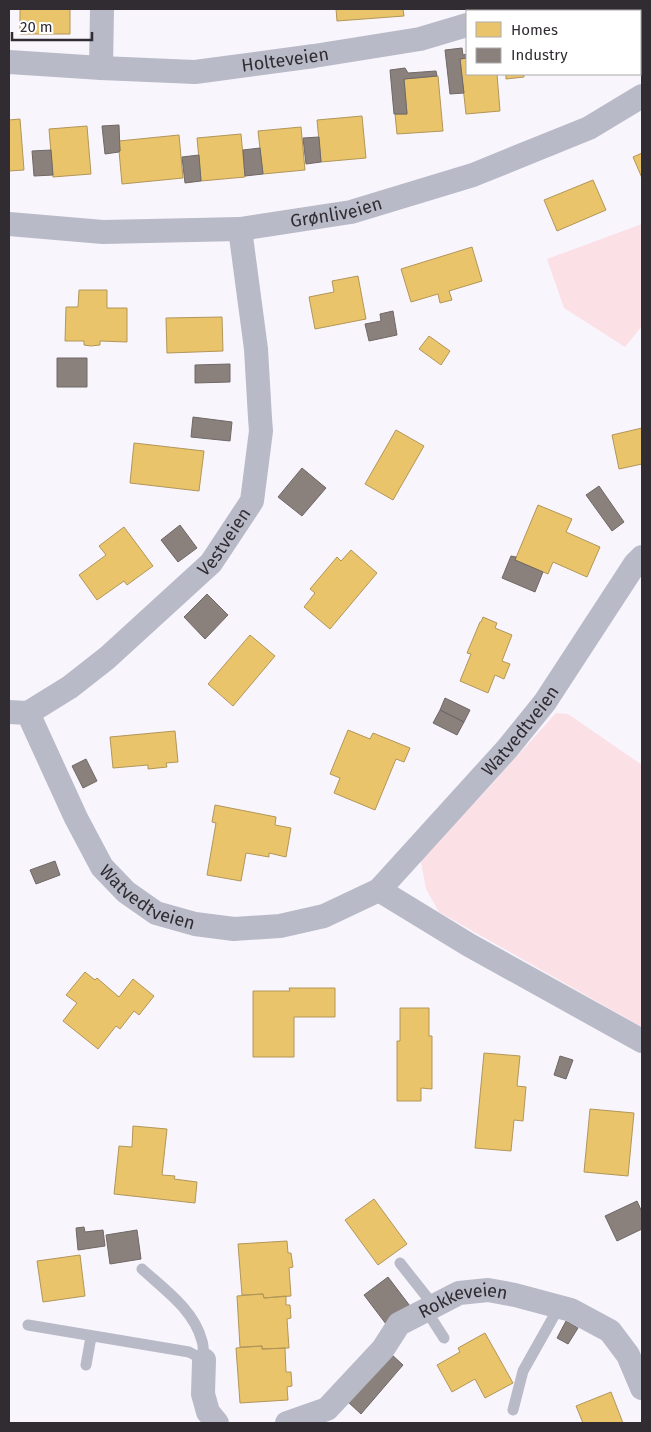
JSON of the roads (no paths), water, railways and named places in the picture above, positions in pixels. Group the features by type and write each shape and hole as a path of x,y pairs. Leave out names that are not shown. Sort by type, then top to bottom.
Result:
{"street":[{"path":"101,68 102,9"},
{"name":"Holteveien","path":"9,62 194,72 314,56 420,39 466,25"},
{"name":"Grønliveien","path":"9,224 103,232 240,229 351,212 473,175 589,128 642,96"},
{"name":"Vestveien","path":"18,712 70,687 108,658 211,563 252,501 261,431 256,349 240,229"},
{"name":"Watvedtveien","path":"18,712 102,867 126,892 156,913 195,924 234,929 280,926 324,916 379,890 507,749 545,702 630,571 642,557"},
{"path":"379,890 469,945 642,1041"},
{"name":"Rokkeveien","path":"288,1423 328,1409 383,1349 399,1324 458,1293 488,1290 515,1294 571,1310 610,1331 628,1355 642,1388"},
{"path":"204,1360 204,1394 208,1412 217,1423"}],"lane":[{"path":"400,1263 430,1308 444,1338"},
{"path":"142,1270 176,1300 192,1319 202,1341 204,1360"},
{"path":"513,1410 523,1371 559,1307"},
{"path":"28,1325 189,1352 204,1360"},
{"path":"86,1365 91,1337"}]}
